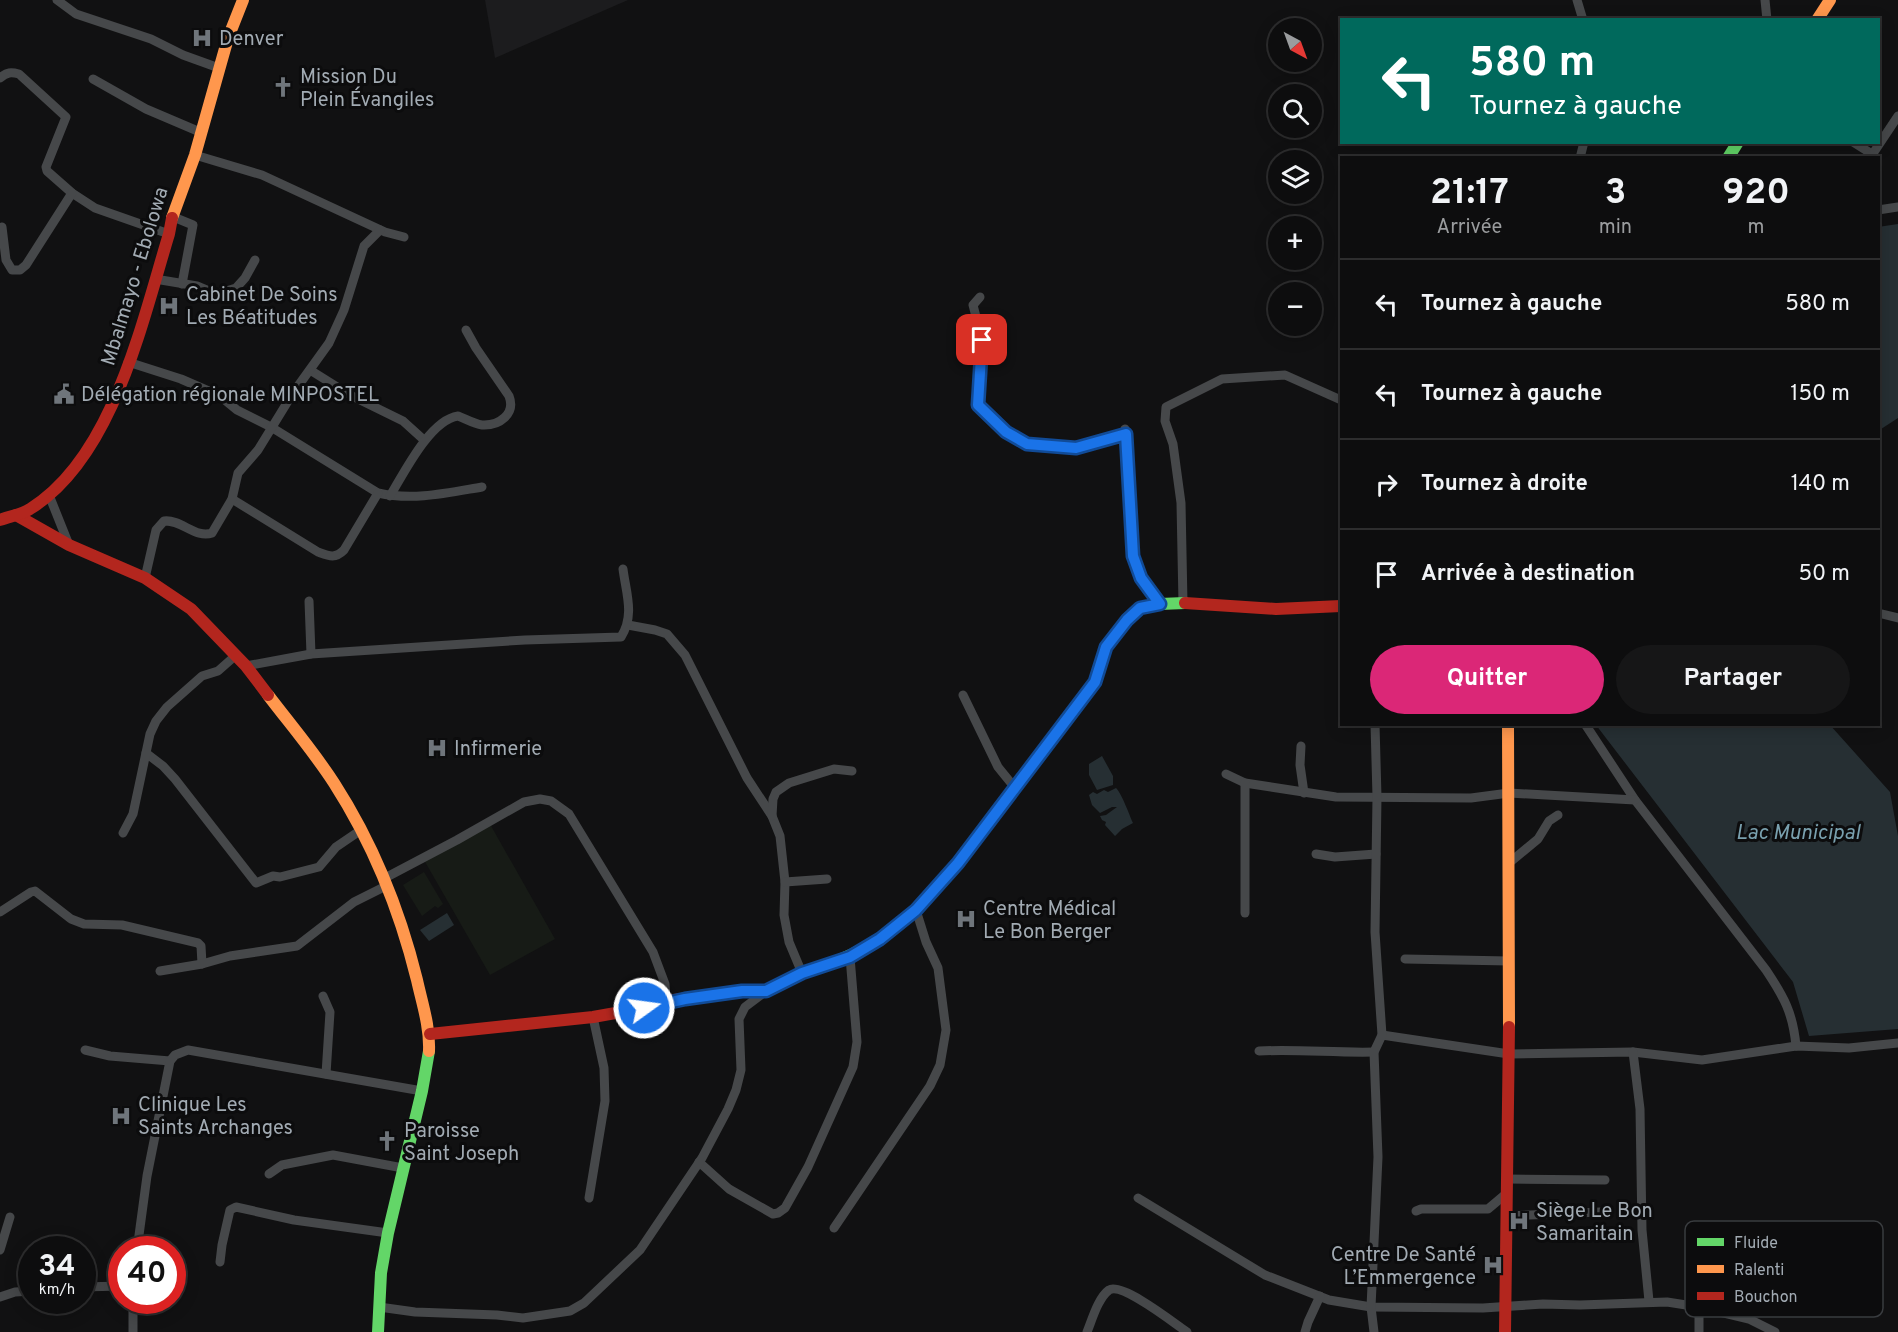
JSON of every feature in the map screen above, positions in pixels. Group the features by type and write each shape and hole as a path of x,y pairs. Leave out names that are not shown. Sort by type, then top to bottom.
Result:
{"main road":[{"name":"Mbalmayo - Ebolowa","path":"0,520 28,510 49,495 89,450 114,400 169,234 171,216 195,155 219,68 243,0"},
{"path":"1818,18 1830,0"},
{"path":"16,515 69,545 145,578 191,609 246,666 335,785 361,830 384,883 418,982 430,1034 429,1055 422,1091 388,1233 381,1274 378,1332"},
{"path":"430,1034 593,1017 644,1008 666,1001 742,991 766,991 802,973 850,957 880,939 916,910 958,863 1095,682 1106,647 1127,620 1140,608 1183,603 1276,609 1340,606"},
{"path":"1505,1332 1509,1054 1508,726"}],"street":[{"path":"57,0 76,14 151,39 183,55 219,68"},
{"path":"1576,0 1582,18"},
{"path":"1765,0 1767,18"},
{"path":"0,78 6,73 20,74 66,117 46,167 47,171 72,193 103,212 169,234"},
{"path":"93,79 146,109 200,132"},
{"path":"1880,143 1898,116"},
{"path":"1856,144 1871,156"},
{"path":"195,155 262,175 380,230 404,237"},
{"path":"2,227 6,260 12,270 20,270 26,265 72,193"},
{"path":"1880,210 1898,207"},
{"path":"171,216 193,225 182,284"},
{"path":"145,578 156,530 164,521 172,520 204,534 212,532 232,499 238,473 258,450 293,393 329,343 344,310 364,246 380,230"},
{"path":"154,279 197,286 216,294 236,288 245,278 255,260"},
{"path":"980,297 973,305 982,340 978,405 1006,432 1027,444 1076,448 1125,432 1133,556 1141,578 1160,604"},
{"path":"390,496 424,440 453,417 459,416 480,425 491,424 503,420 510,411 512,403 509,396 466,330"},
{"path":"128,362 181,379 220,396 237,410 271,427 378,493 390,496 426,497 482,487"},
{"path":"310,370 350,395 403,421 424,440"},
{"path":"1183,603 1181,503 1173,444 1165,421 1166,407 1222,379 1284,375 1340,400"},
{"path":"232,499 318,552 332,557 344,550 378,493"},
{"path":"49,495 69,545"},
{"path":"246,666 311,654 525,640 621,637 628,625 629,612 622,569"},
{"path":"309,601 311,654"},
{"path":"1880,614 1898,618"},
{"path":"628,625 667,634 685,655 747,778 772,816 780,836 785,882 784,915 789,942 802,973"},
{"path":"123,833 133,814 150,734 161,713 202,676 218,671 235,656"},
{"path":"963,695 998,767 1014,789"},
{"path":"1374,1332 1371,1307 1378,1156 1374,1052 1382,1035 1375,932 1377,797 1375,726"},
{"path":"1586,726 1635,800 1772,979 1784,998 1794,1026 1796,1046"},
{"path":"1300,746 1304,794"},
{"path":"146,753 175,778 256,883 273,876 280,878 319,867 336,847 361,830"},
{"path":"772,816 772,799 776,792 789,783 834,769 852,771"},
{"path":"1226,774 1245,783 1304,794 1336,797 1471,798 1509,792 1635,800"},
{"path":"1245,783 1245,913"},
{"path":"160,971 297,946 354,902 384,883 524,802 540,799 551,801 569,814 653,952 666,984 666,1001"},
{"path":"1509,863 1538,839 1549,821 1558,815"},
{"path":"1316,854 1335,857 1376,854"},
{"path":"785,882 827,879"},
{"path":"0,912 35,891 71,919 84,924 135,927 198,943 201,946 202,964"},
{"path":"834,1228 930,1086 940,1065 945,1030 938,968 926,942 916,910"},
{"path":"699,1162 729,1189 773,1214 785,1208 807,1167 853,1067 857,1042 850,957"},
{"path":"1405,959 1509,961"},
{"path":"379,1307 415,1312 523,1318 570,1311 584,1303 640,1250 699,1162 736,1090 741,1070 739,1019 741,1012 766,991"},
{"path":"323,996 330,1012 326,1074"},
{"path":"589,1198 605,1101 604,1068 593,1017"},
{"path":"1382,1035 1509,1054 1633,1052 1702,1060 1796,1046 1849,1048 1898,1043"},
{"path":"1259,1051 1289,1049 1339,1053 1374,1052"},
{"path":"85,1050 110,1056 170,1061"},
{"path":"139,1236 147,1176 170,1061 175,1055 188,1050 422,1091"},
{"path":"1633,1052 1640,1109 1642,1230 1649,1301"},
{"path":"269,1174 282,1165 333,1155 404,1168"},
{"path":"1507,1179 1605,1180"},
{"path":"1416,1211 1421,1209 1488,1209 1507,1193"},
{"path":"1138,1198 1265,1275 1329,1300 1371,1307 1484,1308 1543,1304 1623,1304 1649,1301 1685,1305"},
{"path":"220,1262 231,1210 236,1207 294,1220 388,1233"},
{"path":"1506,1216 1600,1212"},
{"path":"0,1250 10,1217"},
{"path":"1087,1332 1100,1302 1113,1288 1120,1289 1144,1302 1187,1332"},
{"path":"0,1297 18,1292"},
{"path":"1305,1332 1320,1296"},
{"path":"133,1314 133,1332"},
{"path":"1741,1317 1775,1332"}],"shaded area":[{"path":"485,0 628,0 495,58"},
{"path":"490,824 555,939 490,975 424,860"},
{"path":"424,872 443,904 438,908 435,906 422,916 403,885"}],"water":[{"path":"1898,224 1898,418 1880,430 1880,227"},
{"name":"Lac Municipal","path":"1597,726 1831,726 1890,792 1898,836 1898,1029 1809,1036 1793,982"},
{"path":"1102,756 1113,776 1113,785 1097,790 1089,775 1089,764"},
{"path":"1116,788 1133,823 1115,836 1100,816 1106,815 1117,807 1100,813 1092,805 1089,795 1093,792 1097,794"},
{"path":"447,913 454,925 429,941 420,930"}],"traffic: fast":[{"path":"1729,156 1737,144"},
{"path":"828,964 882,937 906,918 948,875 1095,682 1106,647 1127,620 1140,608 1185,603"},
{"path":"378,1332 381,1273 388,1233 422,1091 429,1051"}],"traffic: slow":[{"path":"172,218 195,155 228,38 243,0"},
{"path":"1818,18 1830,0"},
{"path":"268,695 334,783 372,853 393,903 410,954 425,1015 429,1051"},
{"path":"1508,726 1509,1027"}],"traffic: jam":[{"path":"0,520 27,511 59,486 83,457 103,423 135,346 172,218"},
{"path":"16,515 69,545 145,578 191,609 246,666 268,695"},
{"path":"1185,603 1276,609 1340,606"},
{"path":"430,1034 593,1017 644,1008 666,1001 742,991 766,991 802,973 828,964"},
{"path":"1505,1332 1509,1027"}],"place":[{"name":"Denver","path":"202,38"},
{"name":"Mission Du Plein Évangiles","path":"283,87"},
{"name":"Cabinet De Soins Les Béatitudes","path":"169,306"},
{"name":"Délégation régionale MINPOSTEL","path":"64,394"},
{"name":"Infirmerie","path":"437,748"},
{"name":"Centre Médical Le Bon Berger","path":"966,919"},
{"name":"Clinique Les Saints Archanges","path":"121,1116"},
{"name":"Paroisse Saint Joseph","path":"387,1141"},
{"name":"Siège Le Bon Samaritain","path":"1519,1221"},
{"name":"Centre De Santé L’Emmergence","path":"1493,1265"}],"route":[{"path":"644,1008 666,1001 742,991 766,991 802,973 850,957 880,939 916,910 958,863 1095,682 1106,647 1127,620 1140,608 1160,604 1141,578 1133,556 1126,434 1076,448 1027,444 1006,432 978,405 982,340"}]}
